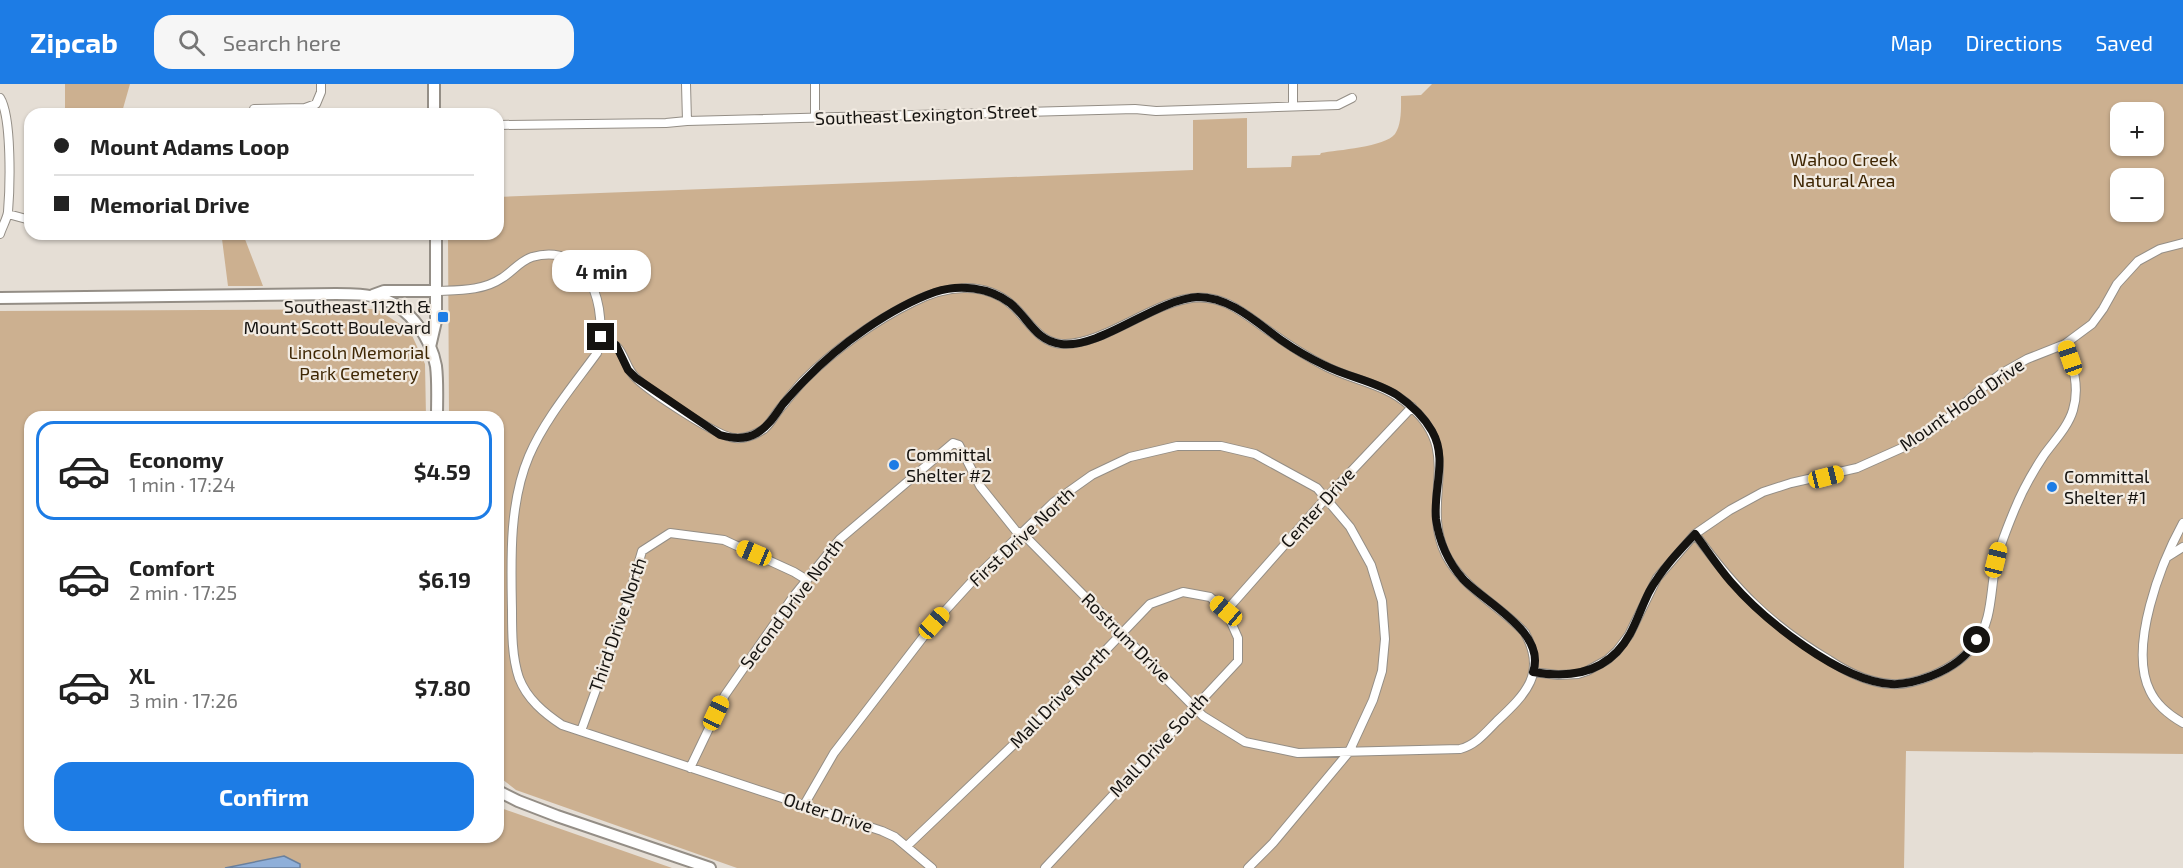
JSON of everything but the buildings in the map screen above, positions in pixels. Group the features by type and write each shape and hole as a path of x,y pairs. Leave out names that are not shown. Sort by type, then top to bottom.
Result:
{"street":[{"path":"304,108 316,104 321,92 321,84"},
{"path":"434,84 435,108"},
{"path":"686,84 687,121"},
{"path":"815,84 815,118"},
{"path":"1293,84 1293,106"},
{"name":"Southeast Lexington Street","path":"504,125 666,123 1134,109 1156,111 1338,105 1352,98"},
{"path":"0,234 8,214 9,128 5,107 1,100"},
{"path":"8,214 24,218"},
{"path":"430,346 436,321 436,240"},
{"name":"Mount Hood Drive","path":"1533,672 1558,675 1578,674 1597,666 1617,651 1629,635 1658,578 1695,534 1730,510 1763,492 1857,468 1900,451 1938,426 2002,373 2027,359 2065,344 2092,324 2117,284 2138,261 2160,249 2183,243"},
{"path":"370,296 384,291 469,290 488,286 504,277 518,264 532,257 546,255 564,257 588,276 600,308 601,337 616,345 628,370 646,386 720,435 739,439 758,433 768,426 783,404 806,379 854,339 897,311 935,292 959,287 984,291 1010,303 1034,332 1054,343 1065,345 1096,337 1181,300 1206,298 1226,303 1306,356 1328,367 1387,389 1412,407 1431,430 1439,454 1436,518 1441,543 1447,557 1469,585 1525,633 1533,654 1535,666 1533,672"},
{"path":"0,298 327,294 370,296 386,300 406,313 422,331 430,346 436,369 437,411"},
{"name":"Outer Drive","path":"601,337 597,353 547,421 528,458 517,498 512,562 513,643 520,680 535,704 562,725 882,831 895,837 932,868"},
{"path":"1695,534 1731,582 1750,602 1789,635 1838,666 1872,681 1891,684 1920,680 1951,666 1975,644 1984,628 1990,613 1996,560 2013,513 2034,470 2067,425 2073,411 2076,384 2065,344"},
{"name":"Center Drive","path":"1226,611 1326,498 1412,407"},
{"name":"Rostrum Drive","path":"953,442 959,445 980,486 1017,531 1022,533 1203,716 1245,742 1298,753 1460,749 1474,744 1521,699 1531,682 1533,672"},
{"name":"Second Drive North","path":"690,768 725,695 807,580 840,539 953,442"},
{"name":"First Drive North","path":"804,805 834,753 934,623 976,577 1054,502 1092,475 1130,457 1177,446 1221,446 1255,454 1317,488 1326,498 1350,527 1371,565 1382,601 1385,639 1382,672 1373,700 1349,752 1273,843 1248,868"},
{"path":"2183,523 2157,579 2144,642 2146,683 2156,702 2164,711 2183,723"},
{"name":"Third Drive North","path":"581,731 626,608 642,551 670,533 724,540 807,580"},
{"path":"2166,558 2183,547"},
{"name":"Mall Drive North","path":"907,846 1033,726 1150,604 1183,592 1210,597 1226,611"},
{"name":"Mall Drive South","path":"1045,868 1238,661 1238,638 1226,611"},
{"path":"504,794 557,816 710,868"}],"green space":[{"path":"65,84 130,84 123,108 65,108"},
{"name":"Wahoo Creek Natural Area","path":"1432,84 2183,84 2183,754 1906,751 1904,868 737,868 516,790 504,781 504,411 449,411 448,240 504,240 504,197 1193,170 1193,120 1247,118 1247,168 1291,167 1292,156 1320,155 1371,145 1390,138 1395,134 1401,115 1401,96 1421,95"},
{"path":"222,240 245,240 263,286 228,286"},
{"name":"Lincoln Memorial Park Cemetery","path":"377,309 410,331 425,364 426,411 24,411 24,843 504,843 504,809 672,868 0,868 0,311"}],"water":[{"path":"284,856 300,864 300,868 225,868"}],"place":[{"name":"Southeast 112th & Mount Scott Boulevard","path":"443,317"},
{"name":"Committal Shelter #2","path":"894,465"},
{"name":"Committal Shelter #1","path":"2052,487"}],"route":[{"path":"601,337 616,345 628,370 646,386 720,435 739,439 758,433 768,426 783,404 806,379 854,339 897,311 935,292 959,287 984,291 1010,303 1034,332 1043,338 1065,345 1096,337 1181,300 1197,297 1215,299 1237,309 1284,342 1328,367 1387,389 1399,396 1421,416 1431,430 1439,454 1436,518 1441,543 1447,557 1458,574 1473,590 1525,633 1533,654 1535,666 1533,672 1558,675 1578,674 1607,660 1624,643 1646,599 1667,565 1695,534 1731,582 1765,615 1789,635 1838,666 1860,676 1876,682 1891,684 1920,680 1951,666 1966,654 1977,640"}]}
